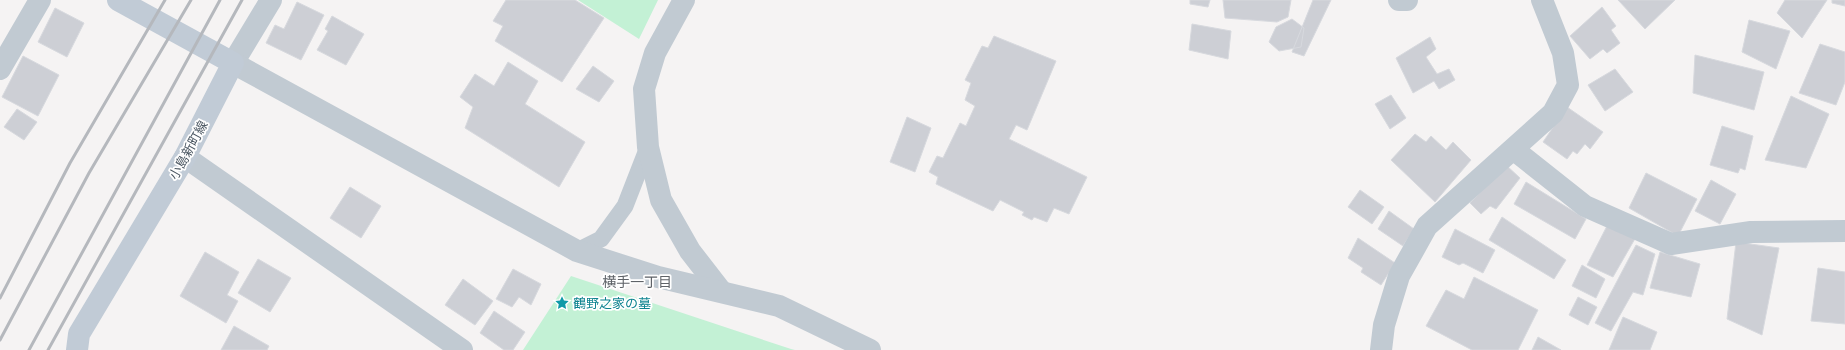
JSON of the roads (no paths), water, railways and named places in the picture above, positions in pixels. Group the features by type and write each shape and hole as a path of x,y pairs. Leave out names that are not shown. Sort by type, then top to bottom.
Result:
{"main road":[{"path":"118,0 233,63"},
{"name":"小島新町線","path":"77,350 79,334 185,157 233,63"}],"street":[{"path":"0,69 40,0"},
{"path":"271,0 233,63 576,251 658,277 778,306 870,350"},
{"path":"684,0 655,53 644,89 648,148 661,200 690,251 721,291"},
{"path":"1399,0 1407,0"},
{"path":"1381,350 1384,325 1400,276 1427,226 1553,113 1568,85 1563,53 1542,0"},
{"path":"1513,149 1585,206 1671,244 1751,232 1845,231"},
{"path":"185,157 462,350"}],"lane":[{"path":"576,251 601,239 625,206 648,148"}],"railway":[{"path":"0,298 70,163 165,0"},
{"path":"0,340 89,173 191,0"},
{"path":"29,350 220,0"},
{"path":"48,350 242,0"}],"place":[{"name":"鶴野之家の墓","path":"562,303"}],"district":[{"name":"横手一丁目","path":"637,281"}]}
